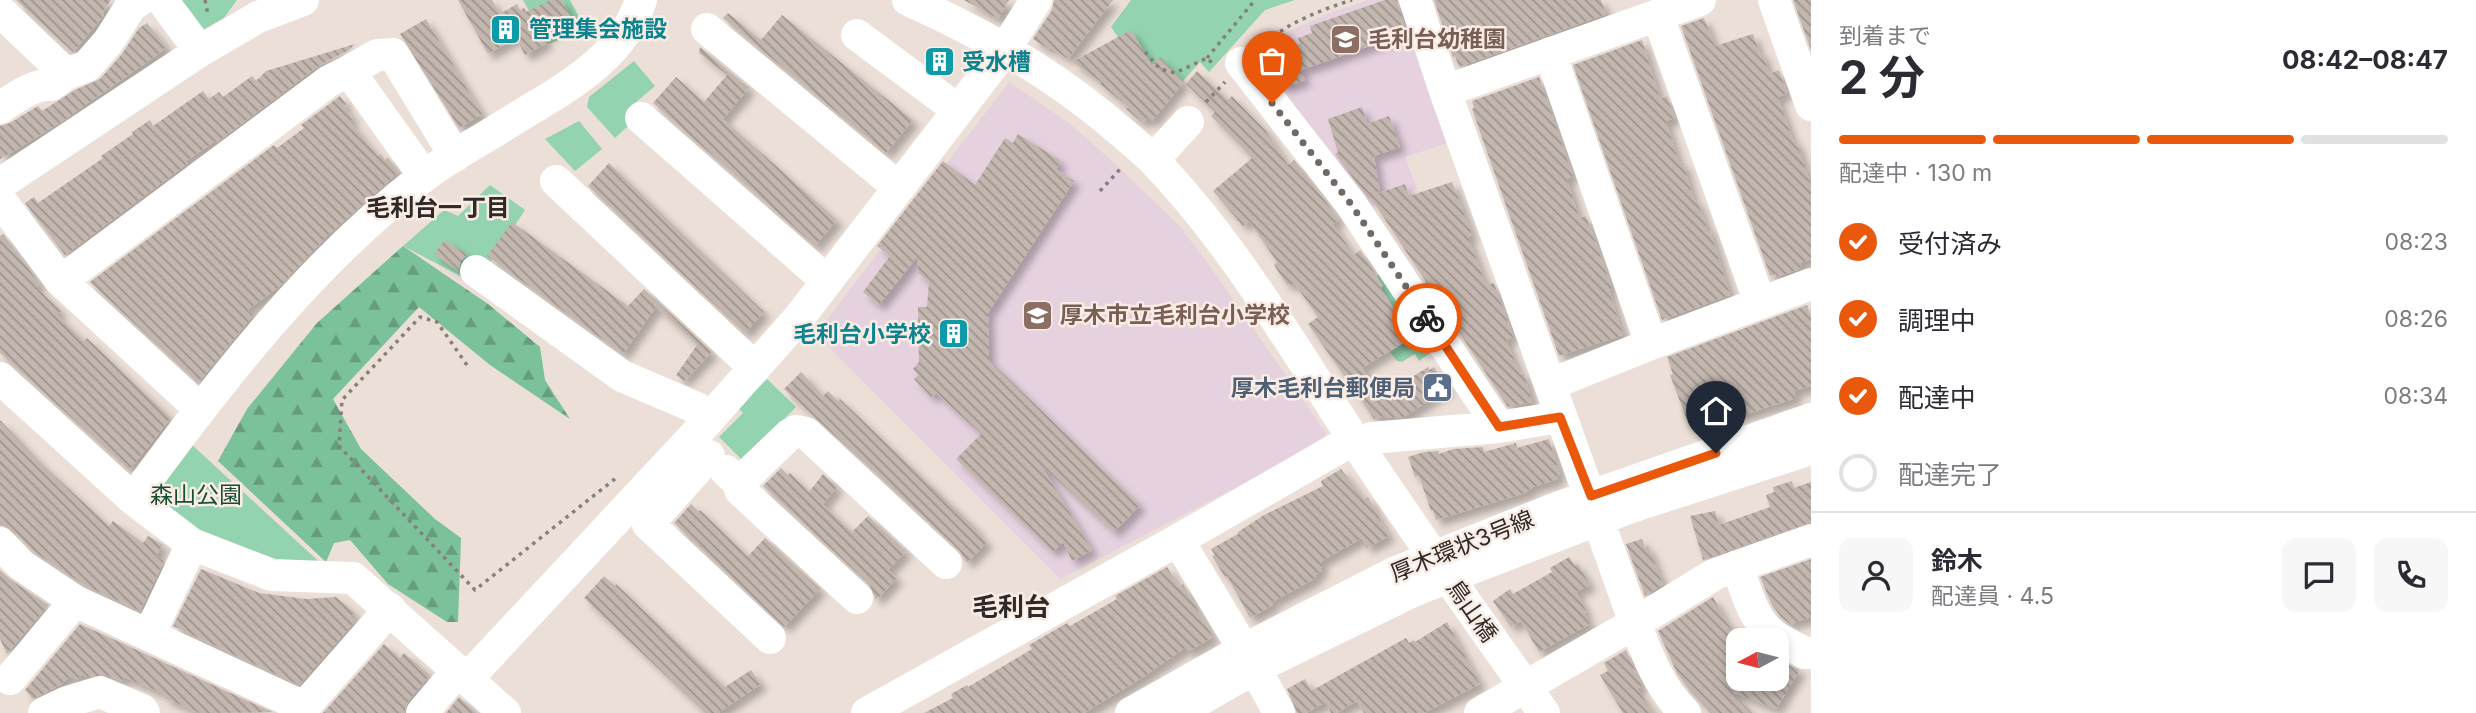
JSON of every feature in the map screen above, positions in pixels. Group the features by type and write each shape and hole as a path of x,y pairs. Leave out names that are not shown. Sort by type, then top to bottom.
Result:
{"street":[{"path":"0,108 42,84 51,85 66,74 87,66 131,6 140,0"},
{"path":"162,0 178,25 200,51"},
{"path":"0,184 200,51 258,17 303,0"},
{"path":"133,499 200,409 316,271 424,176 599,64 636,16 641,0"},
{"name":"鳥山橋","path":"908,0 1006,48 1047,74 1153,160 1225,245 1356,443 1544,713"},
{"path":"770,638 648,524 705,436 755,368 798,319 1006,48 1036,0"},
{"path":"1415,0 1445,91 1551,384 1560,417 1635,623 1656,675 1685,713"},
{"path":"1445,91 1700,0"},
{"path":"1774,0 1811,105"},
{"path":"0,11 66,74"},
{"path":"1658,16 1760,303"},
{"path":"706,29 898,187"},
{"path":"857,35 958,110"},
{"path":"1550,53 1651,344"},
{"path":"61,281 239,165 329,81 377,55 393,54 455,156"},
{"path":"1231,68 1351,204 1499,427"},
{"path":"349,71 424,176"},
{"path":"640,118 827,281"},
{"path":"1153,160 1188,122"},
{"path":"556,181 755,368"},
{"path":"0,200 61,281 200,409"},
{"path":"476,271 622,376 697,408 705,436 739,483 740,490 845,596"},
{"path":"1551,384 1811,284"},
{"path":"0,378 133,499 192,544 272,575 354,578 505,713"},
{"path":"867,713 1340,447 1371,438 1499,427 1560,417"},
{"name":"厚木環状3号線","path":"1595,508 1811,419"},
{"path":"739,483 789,435 796,432 806,433 933,560"},
{"path":"422,713 705,436"},
{"name":"厚木環状3号線","path":"1130,713 1249,659 1396,572 1595,508 1811,449"},
{"path":"1178,540 1279,713"},
{"path":"1479,713 1519,679 1635,623 1716,574 1811,540"},
{"path":"0,544 21,565 75,601 301,710 390,609"},
{"path":"149,635 192,544"},
{"path":"1737,566 1759,621 1774,636 1805,653 1811,653"},
{"path":"35,713 27,709 4,671 75,601"},
{"name":"厚木環状3号線","path":"1177,713 1249,659"},
{"path":"44,713 83,696 100,692 144,713"}],"path":[{"path":"1145,52 1160,69 1175,73 1207,58 1255,0"},
{"path":"1207,58 1231,68"},
{"path":"1100,191 1114,176"},
{"path":"467,365 437,322 420,317 342,400 340,446 475,590 623,472"}],"shaded area":[{"name":"毛利台幼稚園","path":"1369,0 1398,0 1450,142 1405,157 1417,189 1365,209 1252,62 1278,36 1332,12"},
{"name":"厚木市立毛利台小学校","path":"1009,82 1069,123 1181,228 1326,433 1323,439 1254,478 1060,579 816,334"}],"green space":[{"path":"175,0 237,0 224,18 201,31"},
{"path":"523,0 570,0 581,21 579,26 566,33 566,38 548,44"},
{"path":"1131,0 1295,0 1265,10 1209,72 1200,62 1174,91 1130,54 1111,27"},
{"path":"634,61 655,86 635,103 637,118 615,138 587,107 589,97"},
{"path":"579,121 602,149 575,171 545,139"},
{"path":"490,185 525,210 476,284 403,246 444,210 458,216"},
{"path":"403,246 488,304 540,347 545,380 570,419 490,365 419,307 333,399 361,449 435,519 461,538 458,622 447,622 388,584 350,540 334,543 326,562 218,461 247,409 317,323"},
{"path":"1384,271 1434,350 1419,361 1415,354 1402,362 1397,361 1390,352 1413,337 1374,278"},
{"path":"767,379 796,407 743,461 719,437 743,413 738,408"},
{"name":"森山公園","path":"190,443 327,569 293,570 213,543 150,494"}],"building":[{"path":"16,0 111,0 103,11 104,15 73,52"},
{"name":"管理集会施設","path":"458,0 492,0 500,14 517,4 520,10 524,8 526,12 550,0 562,0 573,21 543,37 547,43 525,55 516,38 488,54"},
{"path":"964,0 1009,0 998,19"},
{"path":"1054,0 1113,0 1068,59 1033,39 1052,10"},
{"name":"毛利台幼稚園","path":"1385,0 1397,0 1407,33 1301,70 1305,80 1284,88 1271,54 1300,44 1298,38 1312,33 1310,26"},
{"path":"1434,0 1601,0 1606,14 1459,67 1455,56 1453,57"},
{"path":"1793,0 1811,0 1811,50"},
{"path":"728,13 761,40 782,15 913,120 886,153 723,18"},
{"path":"1704,18 1715,46 1753,34 1760,54 1763,53 1769,74 1779,70 1787,93 1778,97 1811,185 1811,259 1800,263 1802,268 1777,277 1776,274 1770,276 1681,26"},
{"path":"426,19 482,114 459,128 400,34"},
{"path":"147,23 166,46 161,52 58,124 0,159 0,126 38,106 42,111 75,90 100,79 122,54 139,28"},
{"path":"1131,30 1152,65 1160,57 1184,82 1151,122 1147,118 1143,123 1100,84 1101,82 1072,62"},
{"path":"1642,40 1660,99 1667,96 1675,118 1666,121 1679,163 1683,162 1694,201 1697,200 1707,228 1709,227 1730,295 1662,320 1573,65"},
{"path":"355,44 318,66 216,143 215,141 186,161 188,163 65,255 25,203 34,197 38,203 103,158 101,156 133,134 132,132 150,120 153,126 203,91 209,99 219,92 223,97 252,76 256,81 266,71"},
{"path":"700,47 749,88 723,119 837,220 815,246 653,103 676,77 704,102 727,75 699,53"},
{"path":"1197,71 1228,100 1232,96 1266,131 1288,165 1294,160 1336,215 1339,220 1333,224 1354,255 1360,250 1383,286 1380,288 1413,336 1362,368 1382,396 1428,367 1429,370 1434,367 1448,388 1404,417 1382,416 1374,419 1308,324 1318,317 1295,284 1287,285 1274,265 1277,262 1249,221 1243,226 1213,191 1252,158 1211,116 1215,112 1186,84"},
{"path":"1539,77 1573,176 1567,179 1579,218 1586,216 1612,288 1609,290 1623,335 1559,356 1472,109 1472,101"},
{"path":"340,96 353,119 350,122 378,156 381,154 385,160 388,158 399,172 328,235 280,286 247,310 253,315 198,383 90,282 274,145 277,148 304,128 301,125"},
{"path":"1362,107 1367,124 1389,116 1400,147 1374,156 1380,191 1376,194 1405,184 1409,196 1452,182 1472,235 1468,237 1486,285 1494,283 1513,337 1506,340 1520,374 1524,373 1532,402 1508,407 1371,198 1369,199 1335,154 1338,152 1328,119"},
{"path":"1018,134 1061,161 1056,169 1074,181 988,313 989,360 1140,505 1114,532 1041,465 1092,550 1072,561 1063,542 1053,552 956,459 981,434 936,393 931,397 914,379 919,375 913,369 919,362 918,307 927,307 929,281 918,273 917,257 879,305 863,292 890,256 877,246 943,161 975,185 1005,138 1013,143"},
{"path":"609,163 764,312 745,333 588,186"},
{"path":"512,222 628,306 644,289 712,352 684,381 676,375 697,345 656,307 623,354 487,256"},
{"path":"3,234 40,284 36,287 61,311 57,315 84,341 87,338 171,418 129,470 0,353 0,236"},
{"path":"445,240 467,255 461,261 458,271 434,254"},
{"path":"1807,305 1811,319 1811,386 1794,391 1796,398 1740,416 1737,408 1689,426 1670,375 1673,374 1667,357"},
{"path":"801,372 823,396 828,391 838,401 840,399 978,530 987,542 967,563 959,550 784,389"},
{"path":"0,420 43,465 109,526 113,521 143,543 148,536 163,545 156,556 164,561 140,611 84,585 33,551 13,530 0,525"},
{"path":"1549,439 1560,475 1557,476 1558,479 1533,487 1525,493 1436,520 1419,476 1415,477 1408,457 1424,452 1438,451 1439,454 1453,449 1483,447 1484,452 1516,443 1517,448"},
{"path":"781,468 809,492 823,474 837,487 823,504 852,532 868,516 906,551 888,570 897,578 876,600 869,584 763,486"},
{"path":"1341,469 1364,499 1368,497 1389,536 1367,548 1362,538 1320,562 1322,571 1315,575 1316,578 1272,602 1273,605 1250,618 1227,576 1225,577 1212,556 1215,555 1211,549 1264,515 1323,486 1321,481"},
{"path":"1792,481 1794,488 1811,482 1811,522 1703,560 1690,516 1715,511 1719,525 1770,507 1766,495 1774,492 1773,487"},
{"path":"691,504 748,556 765,538 820,589 784,627 674,523"},
{"path":"1642,539 1645,548 1648,546 1663,584 1645,596 1626,544"},
{"path":"1569,557 1575,566 1578,564 1590,585 1576,592 1590,624 1539,652 1521,621 1511,627 1493,601 1510,589 1513,594 1552,572 1550,568"},
{"path":"1811,559 1811,617 1790,624 1772,605 1760,577"},
{"path":"1167,567 1179,587 1183,584 1213,637 1189,651 1186,647 1084,713 924,713 953,698 951,694 967,685 968,687 1032,649 1029,645 1067,623 1070,626 1117,599 1115,596"},
{"path":"201,569 259,593 306,599 336,597 355,613 350,617 355,621 299,685 173,626"},
{"path":"0,570 48,605 7,654 0,639"},
{"path":"604,576 615,586 616,584 725,687 751,670 761,684 718,713 705,713 584,598"},
{"path":"1713,597 1730,628 1726,628 1726,691 1787,691 1776,709 1732,692 1752,713 1711,713 1677,673 1658,631"},
{"path":"1447,622 1480,684 1424,713 1364,713 1357,701 1336,713 1331,713 1326,702 1306,713 1297,713 1287,689 1305,679 1311,691 1406,638 1409,643 1414,640 1415,642"},
{"path":"80,624 272,712 200,713 124,677 122,681 106,675 87,677 82,674 77,680 69,676 62,684 33,699 25,690"},
{"path":"384,644 400,658 404,653 430,675 408,701 404,713 323,713"},
{"path":"1626,650 1642,686 1637,689 1654,713 1623,713 1600,675 1608,671 1604,663"},
{"path":"1789,665 1800,670 1789,688"},
{"path":"459,697 477,713 446,713"}],"way so far":[{"path":"1272,103 1351,204 1427,318"}],"place":[{"name":"管理集会施設","path":"506,29"},
{"name":"毛利台幼稚園","path":"1345,39"},
{"name":"受水槽","path":"939,62"},
{"name":"厚木市立毛利台小学校","path":"1037,315"},
{"name":"毛利台小学校","path":"954,334"},
{"name":"厚木毛利台郵便局","path":"1438,388"}],"district":[{"name":"毛利台一丁目","path":"438,207"},
{"name":"毛利台","path":"1011,606"}],"route":[{"path":"1427,318 1499,427 1560,417 1591,496 1716,453"}]}
